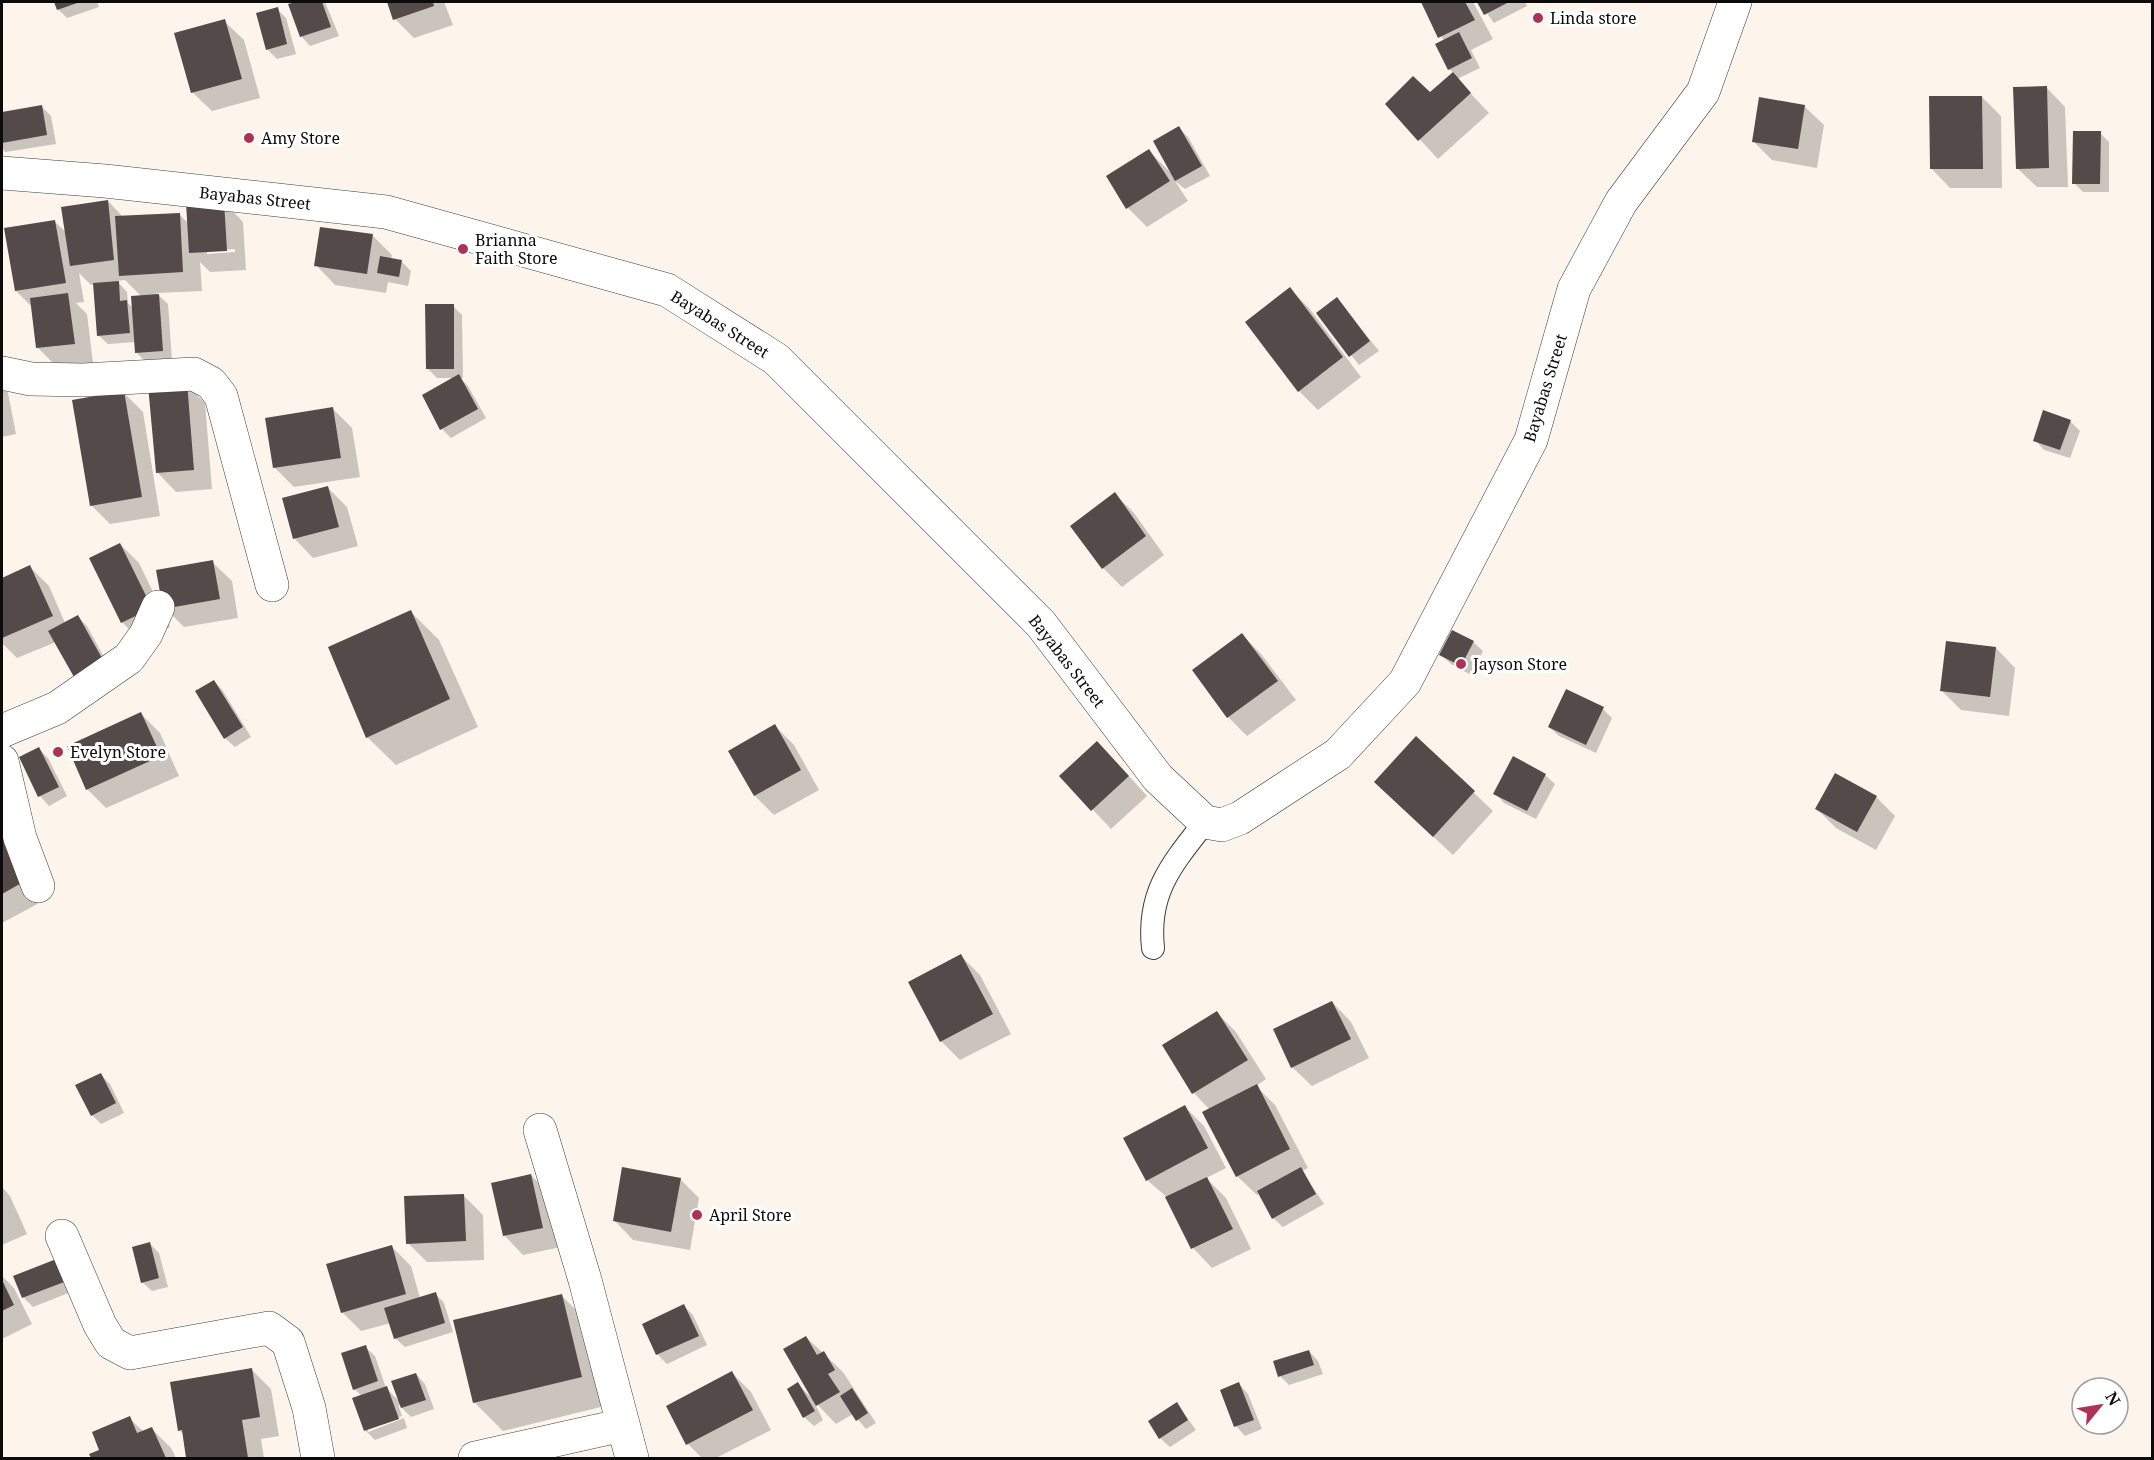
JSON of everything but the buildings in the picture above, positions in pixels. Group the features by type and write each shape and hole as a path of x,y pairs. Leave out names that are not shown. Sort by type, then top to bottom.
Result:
{"street":[{"name":"Bayabas Street","path":"2,173 105,181 386,212 667,290 776,359 1041,624 1158,778 1205,822 1213,825 1231,823 1338,754 1405,681 1532,440 1574,289 1620,202 1702,92 1735,2"},
{"path":"2,373 31,379 83,380 194,374 211,383 221,396 272,585"},
{"path":"2,731 57,708 129,658 146,634 158,607"},
{"path":"2,761 20,838 38,886"},
{"path":"540,1130 585,1280 632,1458"},
{"path":"62,1236 100,1325 111,1343 130,1353 269,1328 288,1342 309,1408 318,1458"},
{"path":"475,1458 623,1425"}],"lane":[{"path":"1153,948 1150,925 1154,901 1170,866 1205,822"}],"place":[{"name":"Linda store","path":"1538,18"},
{"name":"Amy Store","path":"249,138"},
{"name":"Brianna Faith Store","path":"463,249"},
{"name":"Jayson Store","path":"1461,664"},
{"name":"Evelyn Store","path":"58,752"},
{"name":"April Store","path":"697,1215"}]}
